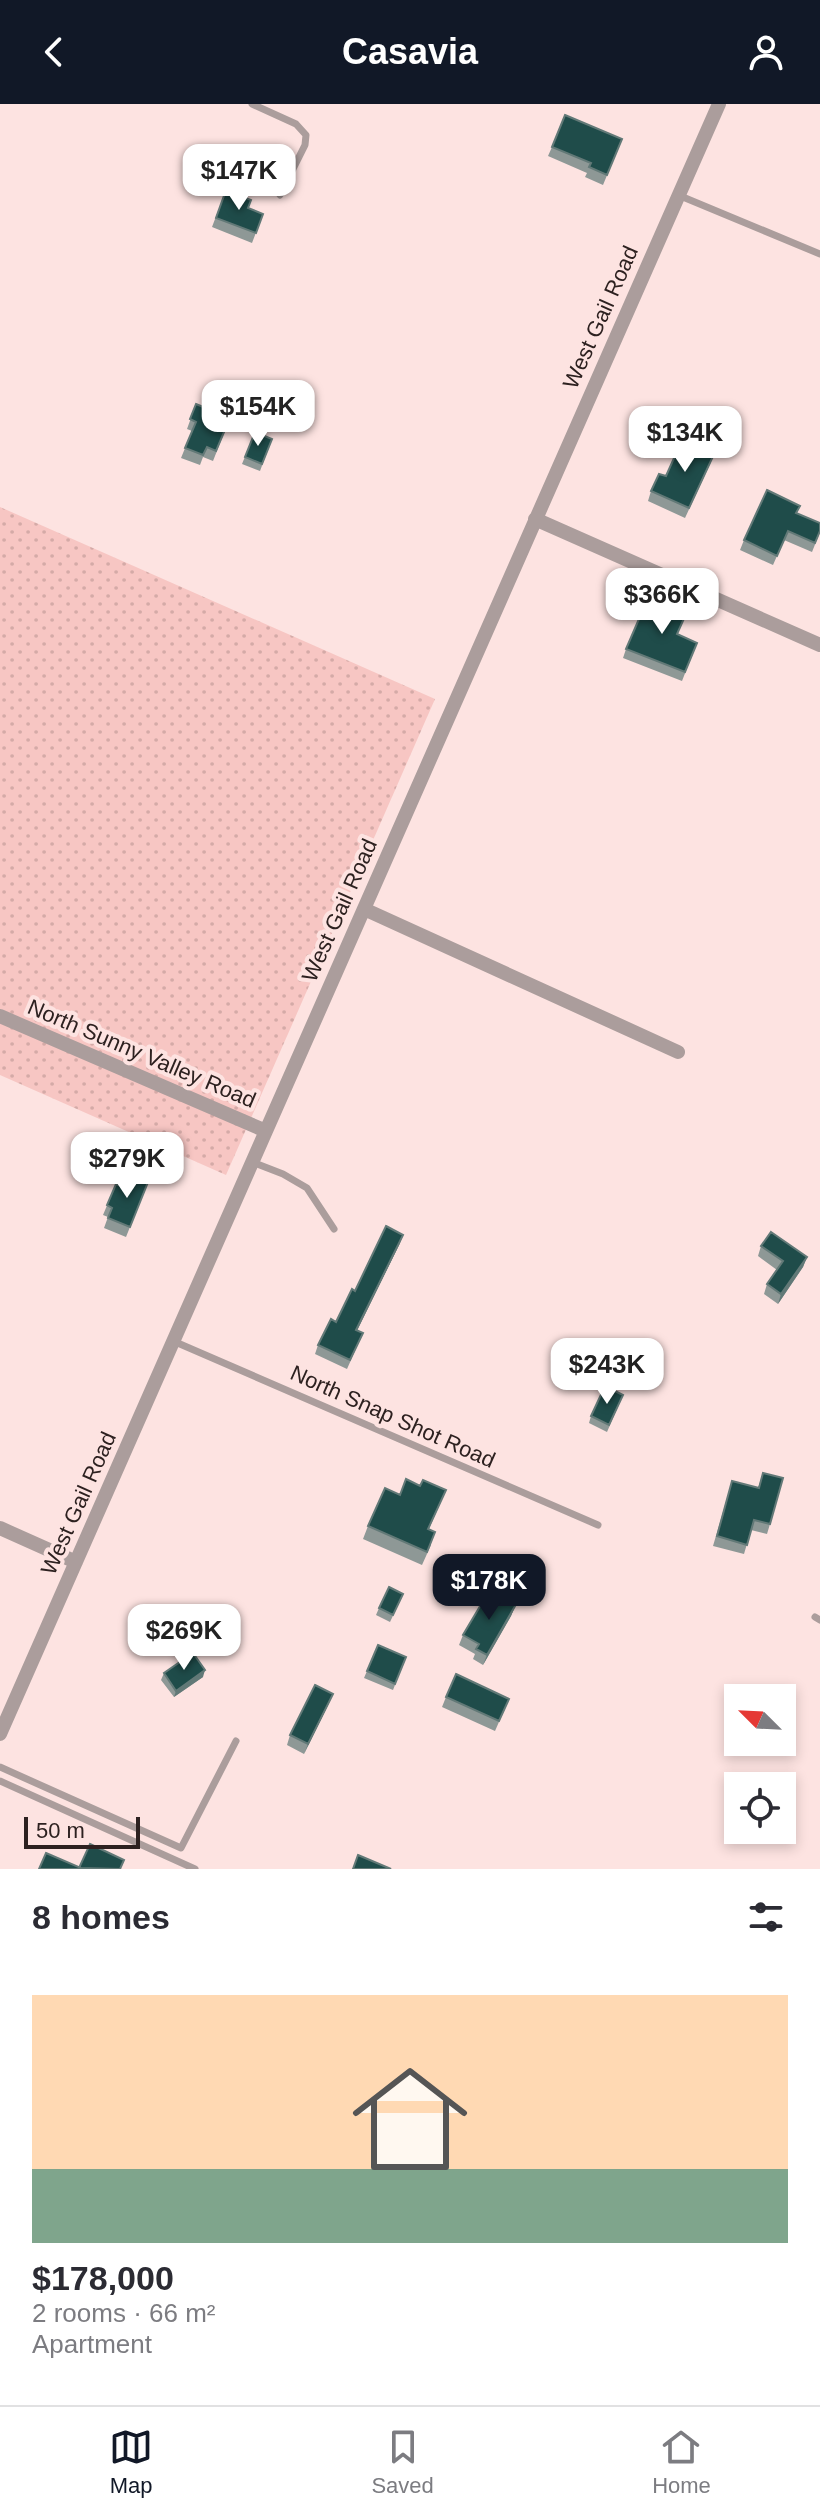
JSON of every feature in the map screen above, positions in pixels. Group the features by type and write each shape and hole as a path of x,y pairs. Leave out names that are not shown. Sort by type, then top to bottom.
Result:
{"street":[{"name":"West Gail Road","path":"0,1734 719,104"},
{"path":"535,519 820,645"},
{"path":"364,909 678,1052"},
{"name":"North Sunny Valley Road","path":"0,1016 266,1131"},
{"path":"0,1528 76,1562"}],"lane":[{"path":"252,104 296,124 306,135 305,145 280,195"},
{"path":"678,195 820,254"},
{"path":"252,1162 307,1188 334,1229"},
{"name":"North Snap Shot Road","path":"173,1341 598,1525"},
{"path":"0,1767 181,1848 236,1741"},
{"path":"0,1781 195,1869"}],"shaded area":[{"path":"0,507 435,699 226,1175 0,1075"}],"building":[{"path":"565,115 622,139 607,175 589,167 591,163 552,147"},
{"path":"226,190 251,200 248,208 263,214 256,233 216,218"},
{"path":"196,404 230,418 216,451 207,447 203,455 185,448 196,422 190,419"},
{"path":"255,432 272,439 262,464 245,457"},
{"path":"683,438 715,452 689,508 651,491 659,474 666,476"},
{"path":"767,490 800,506 796,513 820,523 815,543 788,531 777,556 744,540"},
{"path":"648,598 686,614 677,634 697,643 685,672 626,649"},
{"path":"127,1174 148,1182 130,1227 108,1218 112,1208 107,1205 116,1184 121,1186"},
{"path":"386,1226 403,1235 356,1330 363,1333 350,1360 318,1345 331,1319 336,1322 352,1289 355,1291"},
{"path":"771,1232 807,1257 781,1294 767,1284 783,1261 761,1246"},
{"path":"605,1386 623,1395 609,1425 591,1416"},
{"path":"763,1473 783,1478 770,1524 754,1520 747,1545 717,1536 732,1481 759,1488"},
{"path":"406,1479 420,1486 423,1480 446,1490 428,1529 435,1532 427,1552 368,1526 385,1488 400,1495"},
{"path":"389,1587 403,1594 393,1615 379,1608"},
{"path":"489,1591 515,1606 487,1655 476,1649 479,1644 463,1635"},
{"path":"378,1645 406,1657 395,1684 367,1671"},
{"path":"193,1653 205,1670 176,1691 164,1673"},
{"path":"456,1674 509,1699 499,1721 446,1697"},
{"path":"315,1685 333,1694 308,1744 290,1735"},
{"path":"90,1844 124,1860 120,1869 79,1868"},
{"path":"46,1853 81,1868 39,1869"},
{"path":"358,1855 391,1869 353,1869"}]}
